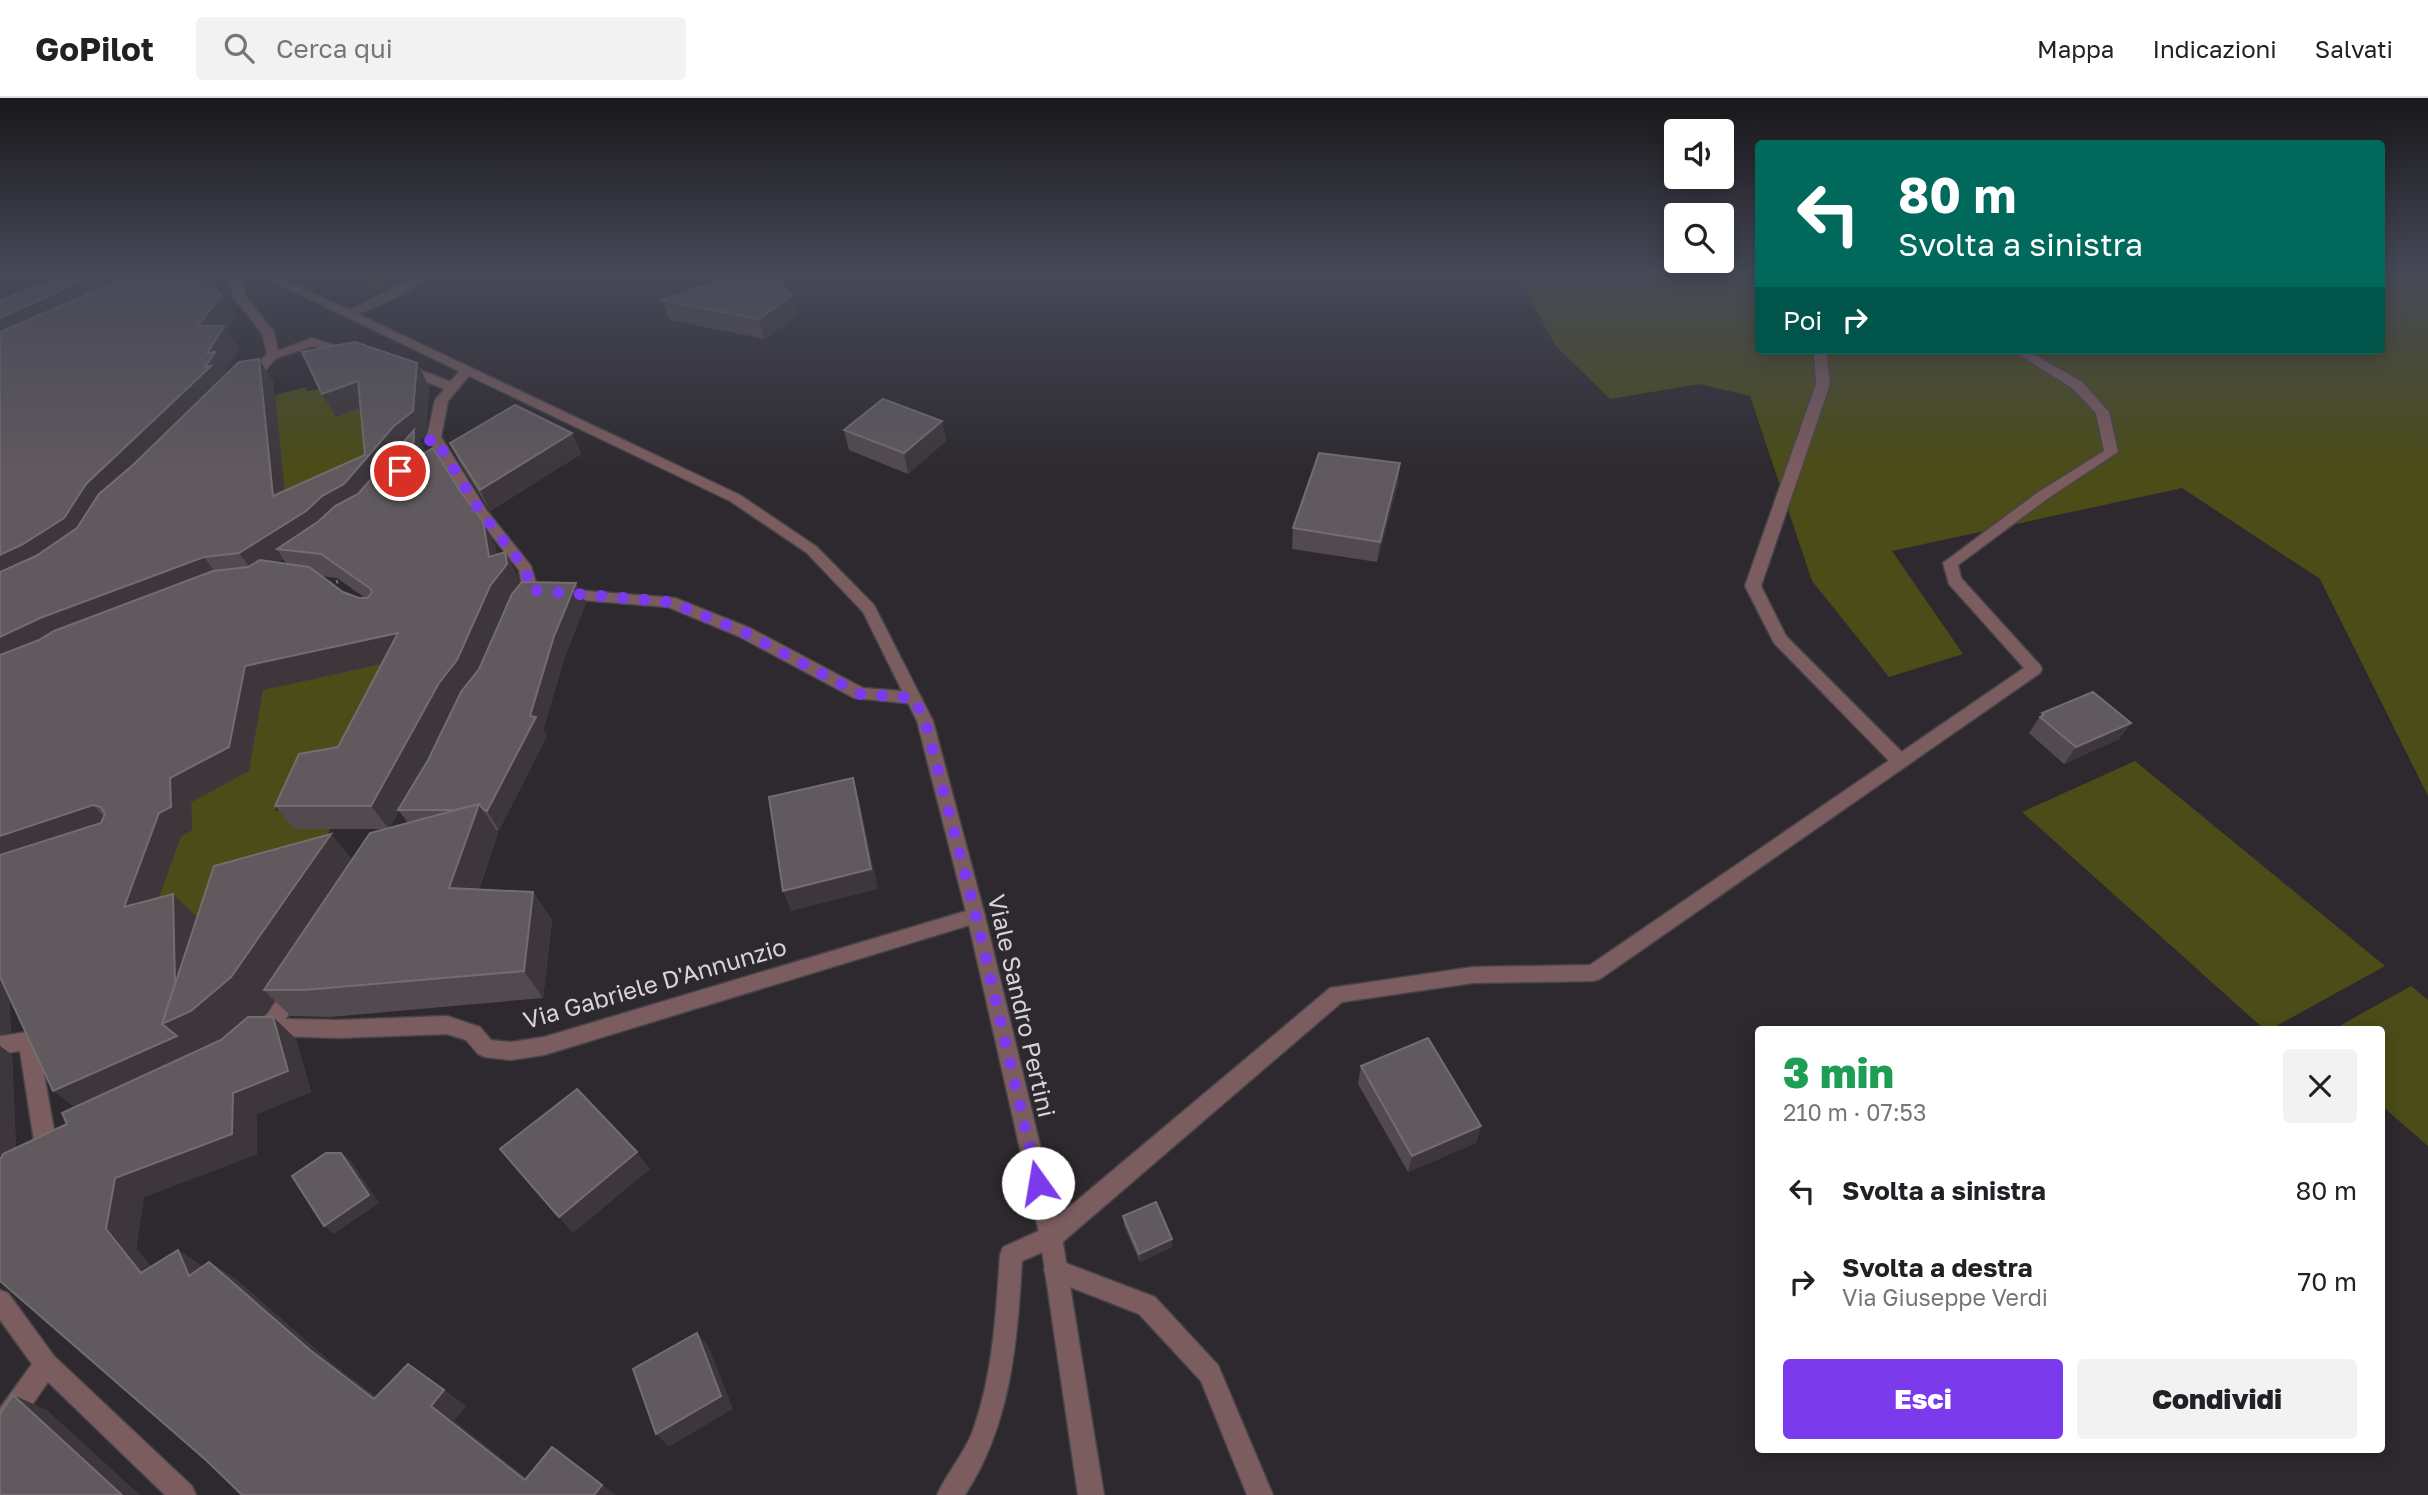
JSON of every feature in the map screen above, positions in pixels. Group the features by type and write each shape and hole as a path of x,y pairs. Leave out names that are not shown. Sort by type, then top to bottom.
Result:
{"street":[{"path":"270,339 273,355"},
{"name":"Viale Sandro Pertini","path":"399,339 735,498 811,550 869,609 925,721 976,916 1051,1237 1091,1495"},
{"path":"233,396 273,355 312,342 360,354"},
{"path":"1820,354 1823,384 1753,586 1780,639 1900,761"},
{"path":"950,1495 963,1478 987,1431 1006,1342 1011,1255 1051,1237 1337,994 1473,975 1593,973 2035,669 1954,580 1950,563 2042,496 2111,452 2102,412 2077,385 2025,354"},
{"path":"396,365 452,387"},
{"path":"466,372 442,400 429,442 526,569 530,590 513,611 508,624"},
{"path":"530,590 670,602 744,632 860,694 914,698"},
{"name":"Via Gabriele D'Annunzio","path":"266,1027 340,1029 447,1025 473,1033 485,1048 511,1051 544,1046 976,916"},
{"path":"247,1044 275,1019 303,976"},
{"path":"0,1045 28,1041 38,1148 69,1130"},
{"path":"1055,1270 1147,1305 1201,1364 1210,1374 1260,1495"},
{"path":"0,1301 46,1364 183,1495"},
{"path":"0,1429 46,1364"}],"path":[{"path":"330,584 356,575"}],"shaded area":[{"path":"1552,339 1755,339 1755,354 2385,354 2385,339 2428,339 2428,796 2320,579 2182,488 1892,551 1963,654 1889,677 1812,581 1750,396 1699,384 1610,399"},
{"path":"365,382 371,404 362,494 226,498 284,483 275,395 307,387 306,391"},
{"path":"470,602 332,775 284,783 275,811 305,806 295,829 330,829 312,869 287,891 142,932 181,836 192,830 191,802 216,789 241,661 277,687 363,668"},
{"path":"2135,761 2385,966 2276,1026 2261,1026 2022,812"},
{"path":"2411,986 2428,1000 2428,1146 2385,1109 2385,1026 2339,1026"}],"building":[{"path":"0,339 216,339 207,353 215,352 205,367 211,366 86,484 64,518 0,555"},
{"path":"355,342 417,363 413,411 393,427 344,484 239,553 204,557 40,618 0,637 0,572 36,556 77,528 99,494 133,465 239,362 259,359 273,496 365,455 358,381 322,394 302,352"},
{"path":"883,399 942,421 904,453 844,430"},
{"path":"515,405 572,433 480,490 450,443"},
{"path":"414,430 413,460 433,448 483,521 489,557 505,552 507,564 490,586 457,660 439,683 371,806 275,806 299,754 338,747 398,633 245,666 229,747 170,778 171,807 159,813 124,907 173,894 175,983 162,1024 177,1036 53,1091 0,977 0,855 101,823 105,814 101,807 93,805 0,836 0,655 39,640 54,631 213,571 248,567 260,560 309,567 343,592 367,598 372,593 371,589 321,554 277,549 319,521 335,506 358,494"},
{"path":"1319,453 1400,463 1380,542 1293,528"},
{"path":"522,582 576,583 554,636 530,716 536,717 487,811 479,804 454,810 398,810 428,760 461,692 479,669 512,594"},
{"path":"2093,692 2131,723 2076,747 2040,717 2044,715 2042,713"},
{"path":"853,778 871,869 783,891 769,797"},
{"path":"479,804 449,888 533,892 524,971 304,990 264,990 370,833"},
{"path":"331,834 231,977 191,1011 162,1024 214,866"},
{"path":"248,1017 273,1017 288,1071 233,1093 232,1134 115,1178 106,1229 141,1273 178,1250 189,1276 209,1262 310,1350 374,1399 408,1364 444,1390 431,1406 525,1480 552,1447 602,1485 594,1495 242,1495 207,1461 0,1281 0,1160 3,1154 67,1124 62,1113 221,1040"},
{"path":"1428,1038 1481,1126 1412,1156 1361,1066"},
{"path":"577,1089 637,1152 559,1217 500,1149"},
{"path":"326,1153 341,1153 369,1195 324,1226 292,1176"},
{"path":"1156,1202 1172,1239 1139,1254 1123,1216"},
{"path":"697,1333 721,1396 656,1434 633,1369"},
{"path":"13,1395 122,1495 0,1495 0,1414"}],"route":[{"path":"400,471 413,455 434,437 482,514 526,569 530,590 670,602 744,632 860,694 914,698 925,721 976,916 1038,1183"}]}
